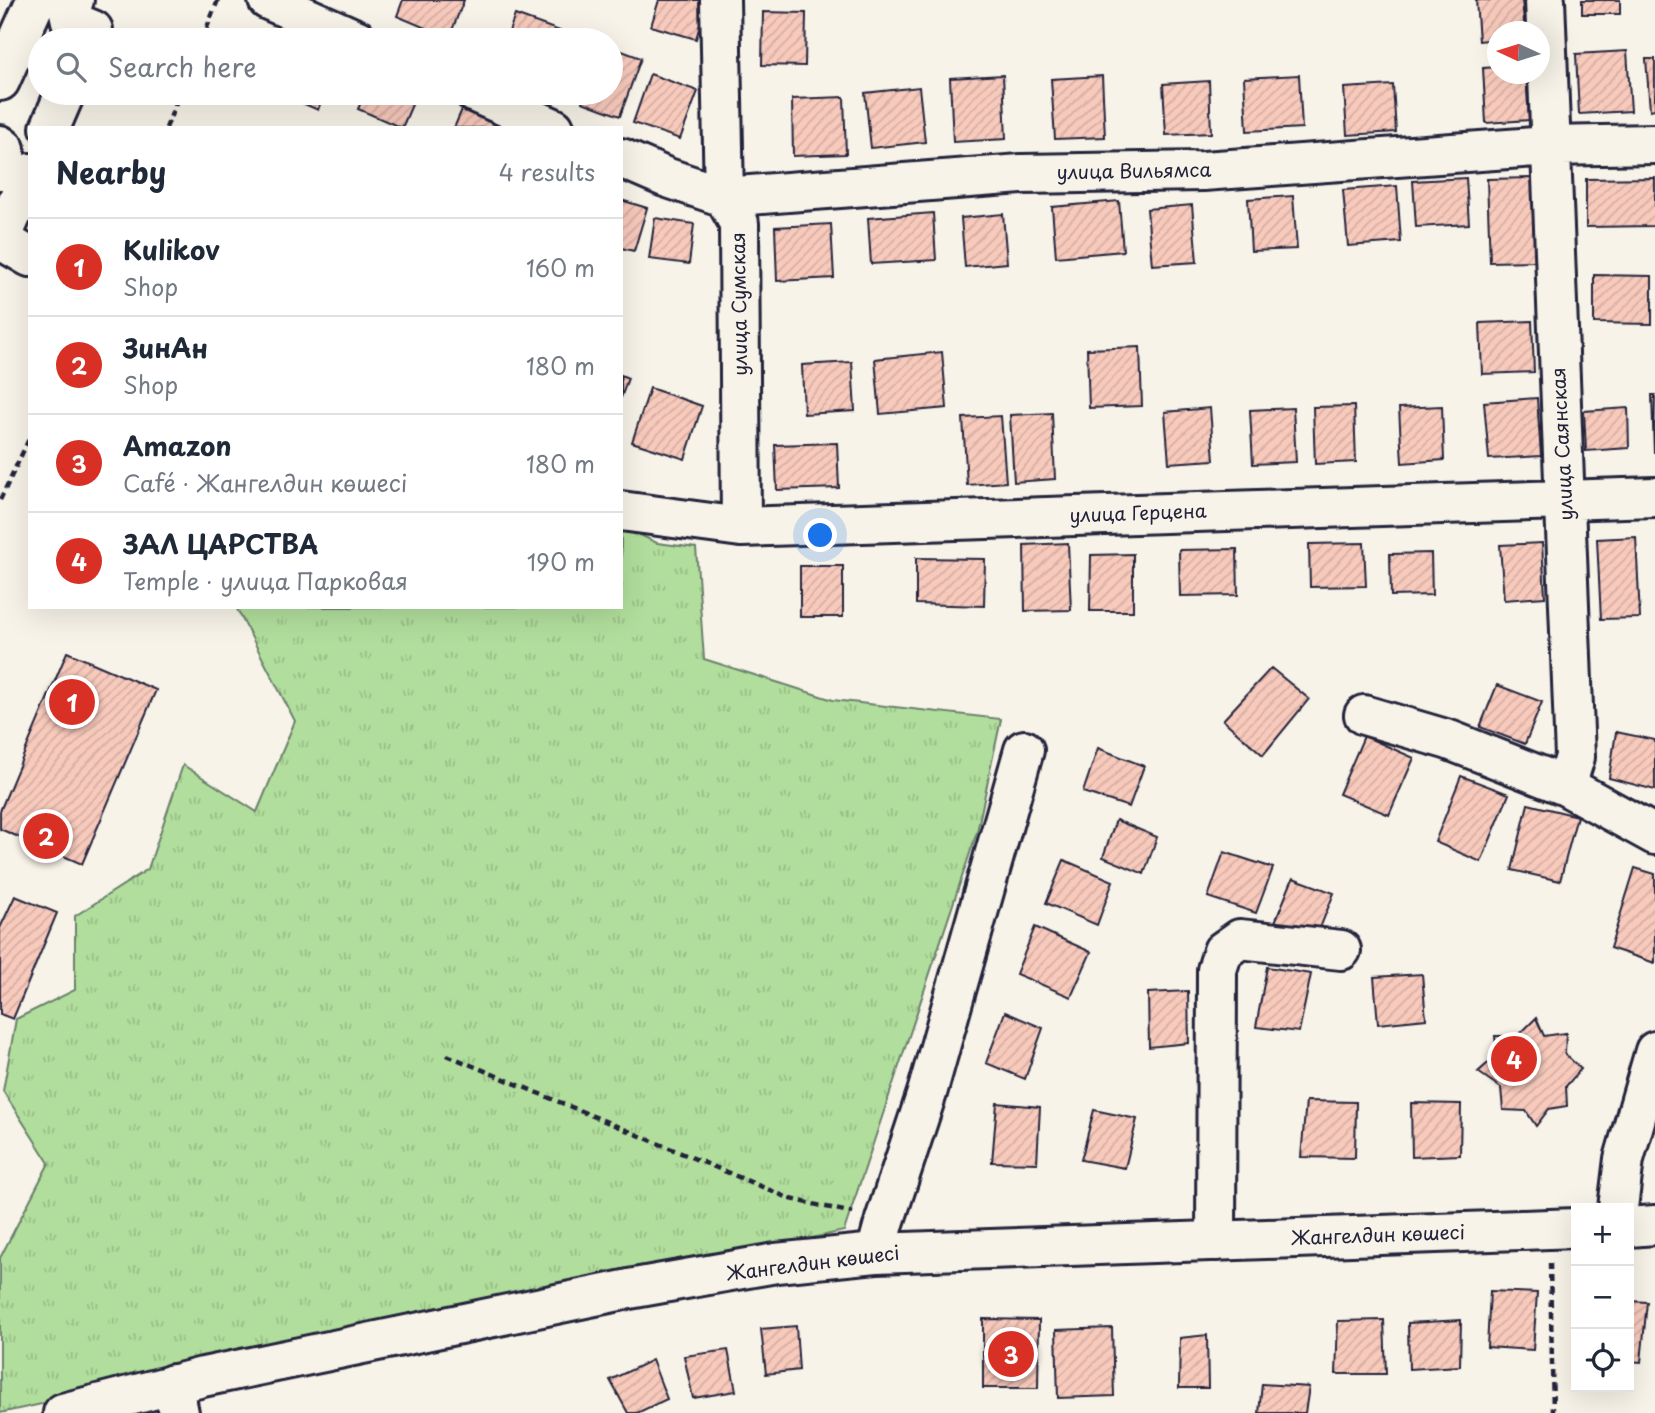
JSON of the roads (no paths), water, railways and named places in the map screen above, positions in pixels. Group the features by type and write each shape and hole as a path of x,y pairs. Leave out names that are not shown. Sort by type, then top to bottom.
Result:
{"street":[{"path":"0,81 36,0"},
{"path":"268,0 331,28"},
{"name":"улица Сумская","path":"720,0 724,197 739,223 741,527"},
{"name":"улица Саянская","path":"1545,0 1575,757 1566,786"},
{"path":"51,126 60,105"},
{"path":"502,105 549,126"},
{"name":"улица Вильямса","path":"623,159 665,177 724,197 1021,174 1203,171 1549,146 1655,144"},
{"path":"0,145 5,149 5,159 0,170"},
{"path":"28,177 0,240 28,256"},
{"name":"улица Герцена","path":"623,511 741,527 1655,497"},
{"path":"1364,715 1449,740 1566,786 1655,835"},
{"path":"880,1237 927,1093 1024,750"},
{"path":"1216,1241 1217,970 1223,951 1240,939 1341,950"},
{"path":"1619,1203 1624,1160 1655,1051"},
{"path":"1634,1227 1655,1225"},
{"name":"Жангелдин көшесі","path":"63,1413 176,1399 629,1289 776,1263 880,1237 1555,1249"}],"place":[{"name":"Kulikov","path":"72,702"},
{"name":"ЗинАн","path":"46,836"},
{"name":"ЗАЛ ЦАРСТВА","path":"1514,1059"},
{"name":"Amazon","path":"1011,1354"}]}
